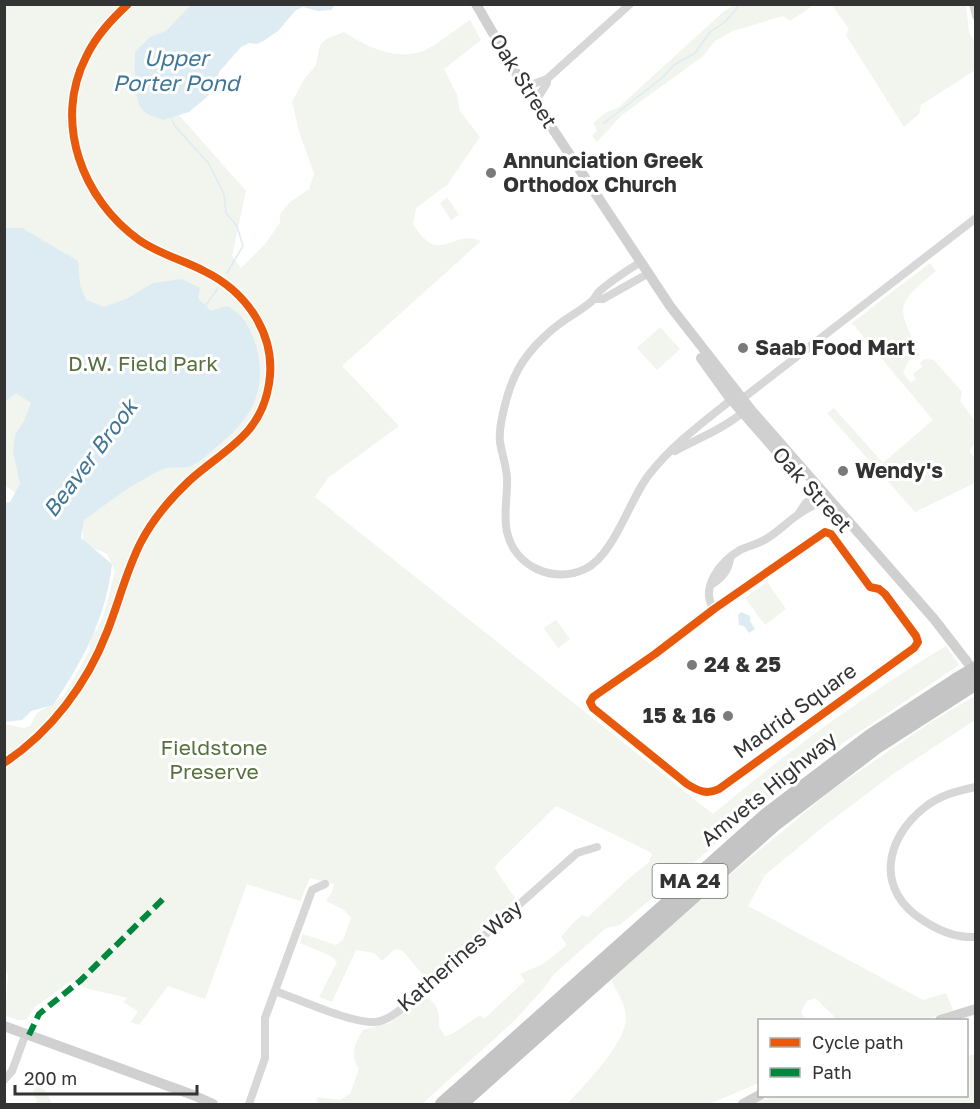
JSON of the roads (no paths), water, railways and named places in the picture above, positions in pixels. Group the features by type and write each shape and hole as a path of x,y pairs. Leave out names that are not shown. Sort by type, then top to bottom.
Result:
{"highway":[{"name":"Amvets Highway","path":"461,1104 783,818 965,684 973,667"},
{"name":"Amvets Highway","path":"442,1104 766,815 862,742 965,684"}],"main road":[{"name":"Oak Street","path":"476,4 525,87 670,306 683,332 737,399 821,496"},
{"name":"Oak Street","path":"737,399 742,413 934,619 973,667"},
{"path":"943,1019 975,1009"},
{"path":"4,1026 213,1104"},
{"path":"743,1104 758,1096"}],"street":[{"path":"4,763 32,742 55,718 85,678 108,631 133,558 151,524 173,497 198,473 235,445 253,425 267,396 271,368 269,348 264,333 243,299 215,277 158,251 134,235 102,204 84,173 77,152 72,123 76,84 83,63 94,43 106,26 128,4"},
{"path":"525,87 547,80 630,4"},
{"path":"973,4 975,16"},
{"path":"535,102 547,80"},
{"path":"641,262 600,291 594,299 549,333 522,364 513,381 500,439 507,474 506,519 510,541 522,558 542,572 562,575 587,568 616,534 649,475 680,442 975,218"},
{"path":"594,299 603,299 649,273"},
{"path":"671,453 722,427 742,413"},
{"path":"714,609 708,598 716,573 723,564 740,550 767,539 799,514 805,504 821,496"},
{"name":"Madrid Square","path":"828,532 870,587 882,591 916,636 918,642 914,648 718,789 704,792 687,784 593,708 590,702 593,697 656,654 714,609 821,534 828,532"},
{"path":"975,787 950,792 925,806 897,838 889,867 893,886 900,898 920,919 951,935 962,938 975,937"},
{"name":"Katherines Way","path":"275,990 356,1021 374,1022 388,1018 404,1008 577,853 597,847"},
{"path":"249,1104 265,1058 265,1018 312,890 325,884"},
{"path":"4,1080 12,1071 26,1033"}],"water":[{"name":"Upper Porter Pond","path":"191,5 335,5 331,10 318,11 303,7 296,10 278,31 257,44 249,43 241,47 219,72 217,81 207,97 189,112 163,120 145,112 138,101 135,84 135,52 150,37 166,31"},
{"path":"5,228 22,228 78,261 80,285 86,300 104,307 126,299 153,283 182,279 200,288 198,298 211,311 227,306 244,320 254,340 260,369 259,383 252,408 226,439 196,463 186,467 165,469 151,475 84,520 81,538 112,564 105,602 92,638 53,705 31,711 22,720 5,722 5,503 10,502 20,484 13,451 15,435 31,403 16,393 5,402"},
{"path":"741,612 750,616 755,629 749,633 744,626 739,625 738,615"}],"waterway":[{"path":"604,123 662,78 674,65 695,53 710,32 726,21 740,4"},
{"name":"Beaver Brook","path":"171,118 175,126 209,164 224,194 226,213 237,226 243,246 227,273"},
{"name":"Beaver Brook","path":"206,305 218,288"}],"place":[{"name":"Annunciation Greek Orthodox Church","path":"491,173"},
{"name":"Saab Food Mart","path":"743,348"},
{"name":"Wendy's","path":"843,471"},
{"name":"24 & 25","path":"692,665"},
{"name":"15 & 16","path":"728,716"}],"park label":[{"name":"D.W. Field Park","path":"143,364"},
{"name":"Fieldstone Preserve","path":"214,760"}]}
